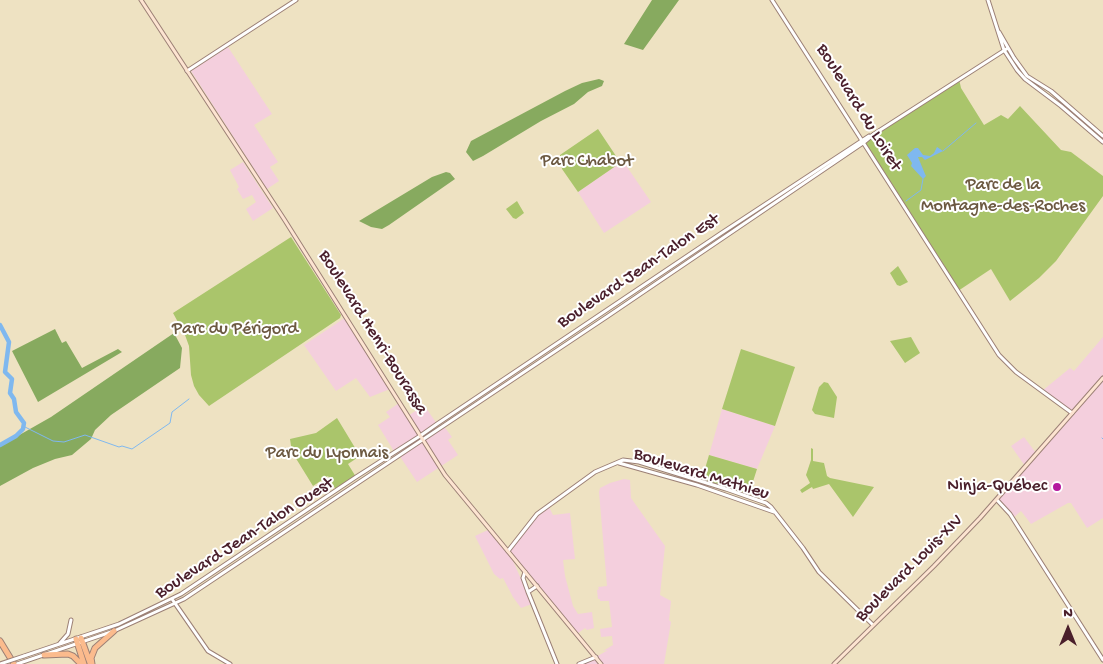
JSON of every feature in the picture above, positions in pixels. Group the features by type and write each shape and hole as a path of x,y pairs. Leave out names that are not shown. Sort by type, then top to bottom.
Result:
{"highway":[{"path":"91,664 95,648 114,631"},
{"path":"0,640 15,664"},
{"path":"79,641 83,664"},
{"path":"79,641 91,664"},
{"path":"44,655 68,654 83,664"}],"main road":[{"name":"Boulevard Henri-Bourassa","path":"141,0 287,225 445,475 601,664"},
{"name":"Boulevard Louis-XIV","path":"834,664 934,566 996,500 1103,378"}],"street":[{"path":"187,71 296,0"},
{"name":"Boulevard du Loiret","path":"772,0 999,355 1016,372 1072,413"},
{"path":"988,0 998,31 1013,65 1025,78 1103,142"},
{"path":"1006,49 1027,76 1058,97 1103,136"},
{"name":"Boulevard Jean-Talon Est","path":"421,438 444,419 874,134 1006,49"},
{"name":"Boulevard Jean-Talon Ouest","path":"15,664 79,641 181,594 356,477 421,438"},
{"name":"Boulevard Jean-Talon Ouest","path":"0,664 59,644 79,641 114,631 175,604 421,438"},
{"name":"Boulevard Mathieu","path":"508,552 537,514 548,505 602,468 623,460 639,462 766,503 804,548 819,572 873,625"},
{"path":"996,500 1010,514 1103,660"},
{"path":"526,572 523,578 557,664"},
{"path":"528,592 537,586"},
{"path":"172,599 208,652 230,664"},
{"path":"59,644 68,634 71,620"},
{"path":"579,664 596,657"}],"shaded area":[{"path":"228,47 272,114 254,125 278,162 270,167 279,181 267,189 191,71"},
{"path":"623,161 651,202 604,233 578,192"},
{"path":"243,162 273,208 253,221 246,209 256,202 252,195 243,199 230,170"},
{"path":"346,317 390,389 370,397 356,378 336,391 304,345"},
{"path":"1103,337 1103,518 1087,528 1071,503 1068,503 1031,524 1021,511 1013,518 997,500 1025,466 1011,446 1024,437 1036,453 1071,414 1042,391 1070,368 1074,371"},
{"path":"399,403 408,416 424,405 437,424 395,453 378,425 390,417 386,412"},
{"path":"722,409 775,426 757,469 709,455"},
{"path":"443,425 452,437 448,440 458,455 417,482 399,455"},
{"path":"624,479 630,480 631,498 665,546 660,595 671,601 669,620 671,622 664,664 579,664 596,657 613,645 612,636 601,637 600,629 612,627 609,601 600,601 597,590 599,589 598,587 607,586 599,492 600,488"},
{"path":"548,505 553,515 570,513 575,559 563,560 565,576 573,606 578,614 592,612 594,628 587,630 585,628 577,634 510,554 532,604 521,608 503,578 500,579 494,574 475,536 490,529 508,551 537,514"}],"green space":[{"path":"652,0 679,0 643,50 624,44"},
{"path":"599,79 604,81 602,86 588,92 574,104 541,121 483,156 473,161 466,152 471,141 565,91 582,83"},
{"name":"Parc de la Montagne-des-Roches","path":"959,79 961,88 984,125 1001,115 1008,119 1020,106 1061,150 1071,152 1103,176 1103,196 1056,261 1039,278 1010,301 991,269 958,291 863,143"},
{"name":"Parc Chabot","path":"598,129 618,159 623,161 578,192 562,169 560,155"},
{"path":"446,172 450,173 455,179 382,229 371,227 359,221 432,177"},
{"path":"517,201 524,213 516,219 506,209"},
{"name":"Parc du Périgord","path":"291,237 341,315 340,318 209,406 194,386 191,375 189,346 173,313"},
{"path":"898,266 908,282 900,286 897,285 890,273"},
{"path":"55,329 62,343 66,341 82,368 118,349 122,352 38,402 12,351"},
{"path":"174,333 182,348 180,368 111,415 95,430 91,439 72,455 55,459 33,468 0,486 0,446 51,417"},
{"path":"911,337 920,353 905,363 890,341"},
{"path":"741,349 795,367 775,426 722,409"},
{"path":"824,382 828,383 837,397 834,418 815,414 812,410 819,387"},
{"name":"Parc du Lyonnais","path":"337,418 360,456 348,464 356,477 336,490 328,476 313,486 292,452 290,439 316,433"},
{"path":"811,448 813,449 813,461 824,463 827,476 830,478 874,487 853,517 829,484 813,489 812,487 802,493 800,490 810,483 806,475 811,460"},
{"path":"709,455 757,469 749,494 702,479"}],"water":[{"path":"937,147 943,151 925,160 922,157 918,157 926,176 923,179 911,166 912,163 907,155 915,148 918,148 923,155 930,156"}],"waterway":[{"path":"943,151 976,123"},
{"path":"906,201 921,190 923,179"},
{"path":"0,325 9,342 5,372 12,379 10,393 14,399 16,412 24,423 23,429 16,436 0,445"},
{"path":"23,426 53,441 64,442 85,435 119,447 132,449 170,423 172,412 189,399"}],"place":[{"name":"Ninja-Québec","path":"1057,487"}]}
